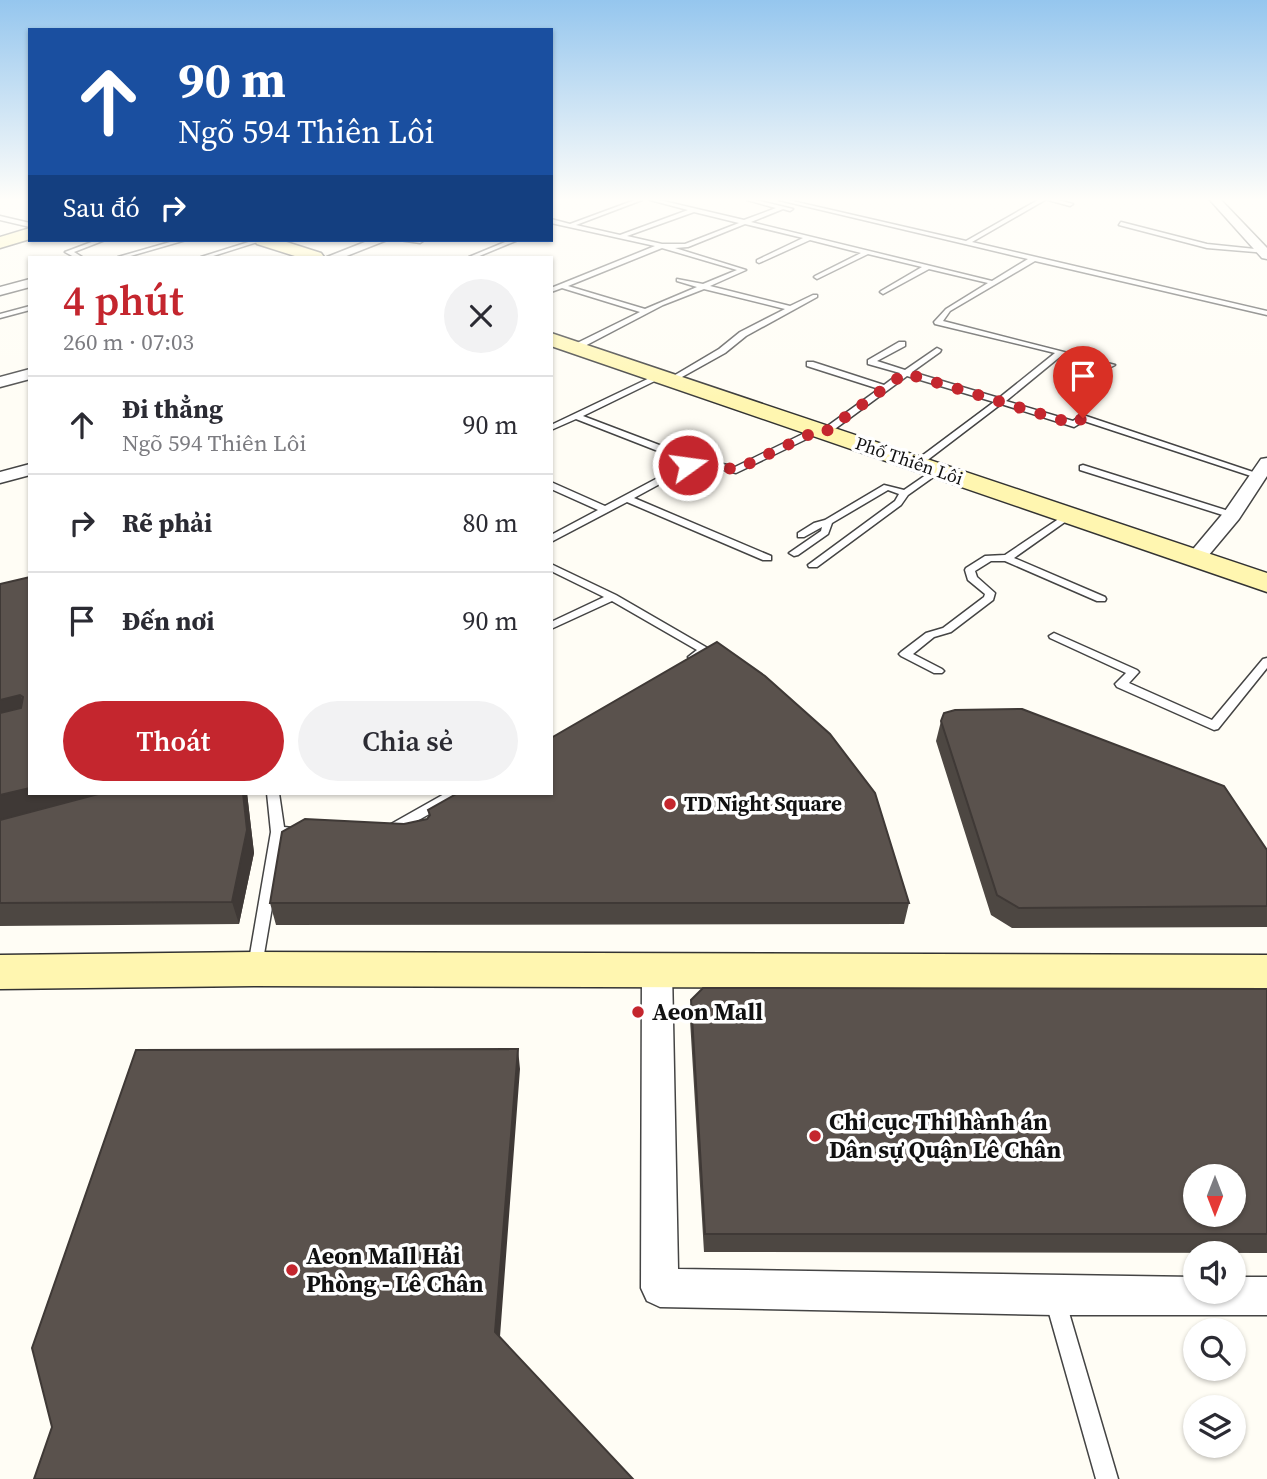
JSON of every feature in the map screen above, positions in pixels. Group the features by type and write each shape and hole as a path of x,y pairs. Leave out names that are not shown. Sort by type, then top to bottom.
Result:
{"main road":[{"name":"Phố Thiên Lôi","path":"553,340 1267,583"},
{"path":"0,972 254,969 1267,972"}],"street":[{"path":"0,291 28,284"},
{"path":"0,382 28,375"},
{"path":"1196,558 1232,515 1264,466"},
{"path":"0,478 28,470"},
{"path":"657,970 660,1288 1054,1296 1267,1296"}],"lane":[{"path":"553,289 604,269"},
{"path":"576,347 743,270 740,269"},
{"path":"817,277 833,269"},
{"path":"883,292 924,269"},
{"path":"936,269 994,283"},
{"path":"1018,269 948,310 938,322 1111,365"},
{"path":"1081,269 1267,313"},
{"path":"679,280 792,309"},
{"path":"562,286 647,312"},
{"path":"553,427 722,351 743,334 815,296"},
{"path":"0,316 28,309"},
{"path":"902,344 871,362 1074,424 1083,418 1264,466"},
{"path":"576,416 680,456 736,470 822,431 937,350"},
{"path":"813,565 898,503 927,467 1001,401 1060,354"},
{"path":"810,365 884,388"},
{"path":"553,537 688,465 688,461 680,456"},
{"path":"1083,468 1232,515"},
{"path":"553,486 607,510"},
{"path":"801,535 887,487 905,494"},
{"path":"626,498 767,558"},
{"path":"1007,558 1069,515"},
{"path":"794,552 825,532 828,522"},
{"path":"938,671 905,654 930,635 947,630 989,598 990,593 972,578 970,570 989,558 1007,558 1101,599"},
{"path":"553,568 612,597 705,650 688,661"},
{"path":"553,625 612,597"},
{"path":"1054,636 1133,672 1121,684 1214,726 1267,662"},
{"path":"254,969 278,832 273,795"},
{"path":"410,835 376,834 452,795"},
{"path":"278,832 317,832"},
{"path":"1054,1296 1107,1479"}],"building":[{"path":"28,577 28,788 0,795 0,713 21,708 23,697 20,695 0,700 0,584"},
{"name":"TD Night Square","path":"717,642 765,676 830,734 875,793 909,903 270,903 282,832 305,819 404,824 427,819 430,815 428,810 454,795 553,795 553,737"},
{"path":"1022,709 1224,786 1267,850 1267,906 1019,908 997,895 941,721 944,713 955,710"},
{"path":"94,795 243,795 247,830 232,902 0,903 0,820"},
{"path":"703,988 1267,989 1267,1234 705,1234 691,1000"},
{"name":"Aeon Mall Hải Phòng - Lê Chân","path":"518,1049 495,1332 633,1479 34,1479 52,1427 32,1348 136,1050"}],"place":[{"name":"TD Night Square","path":"670,804"},
{"name":"Aeon Mall","path":"638,1012"},
{"name":"Chi cục Thi hành án Dân sự Quận Lê Chân","path":"815,1136"},
{"name":"Aeon Mall Hải Phòng - Lê Chân","path":"292,1270"}],"route":[{"path":"688,465 688,461 680,456 736,470 818,430 825,432 905,373 1074,424 1083,418"}]}
